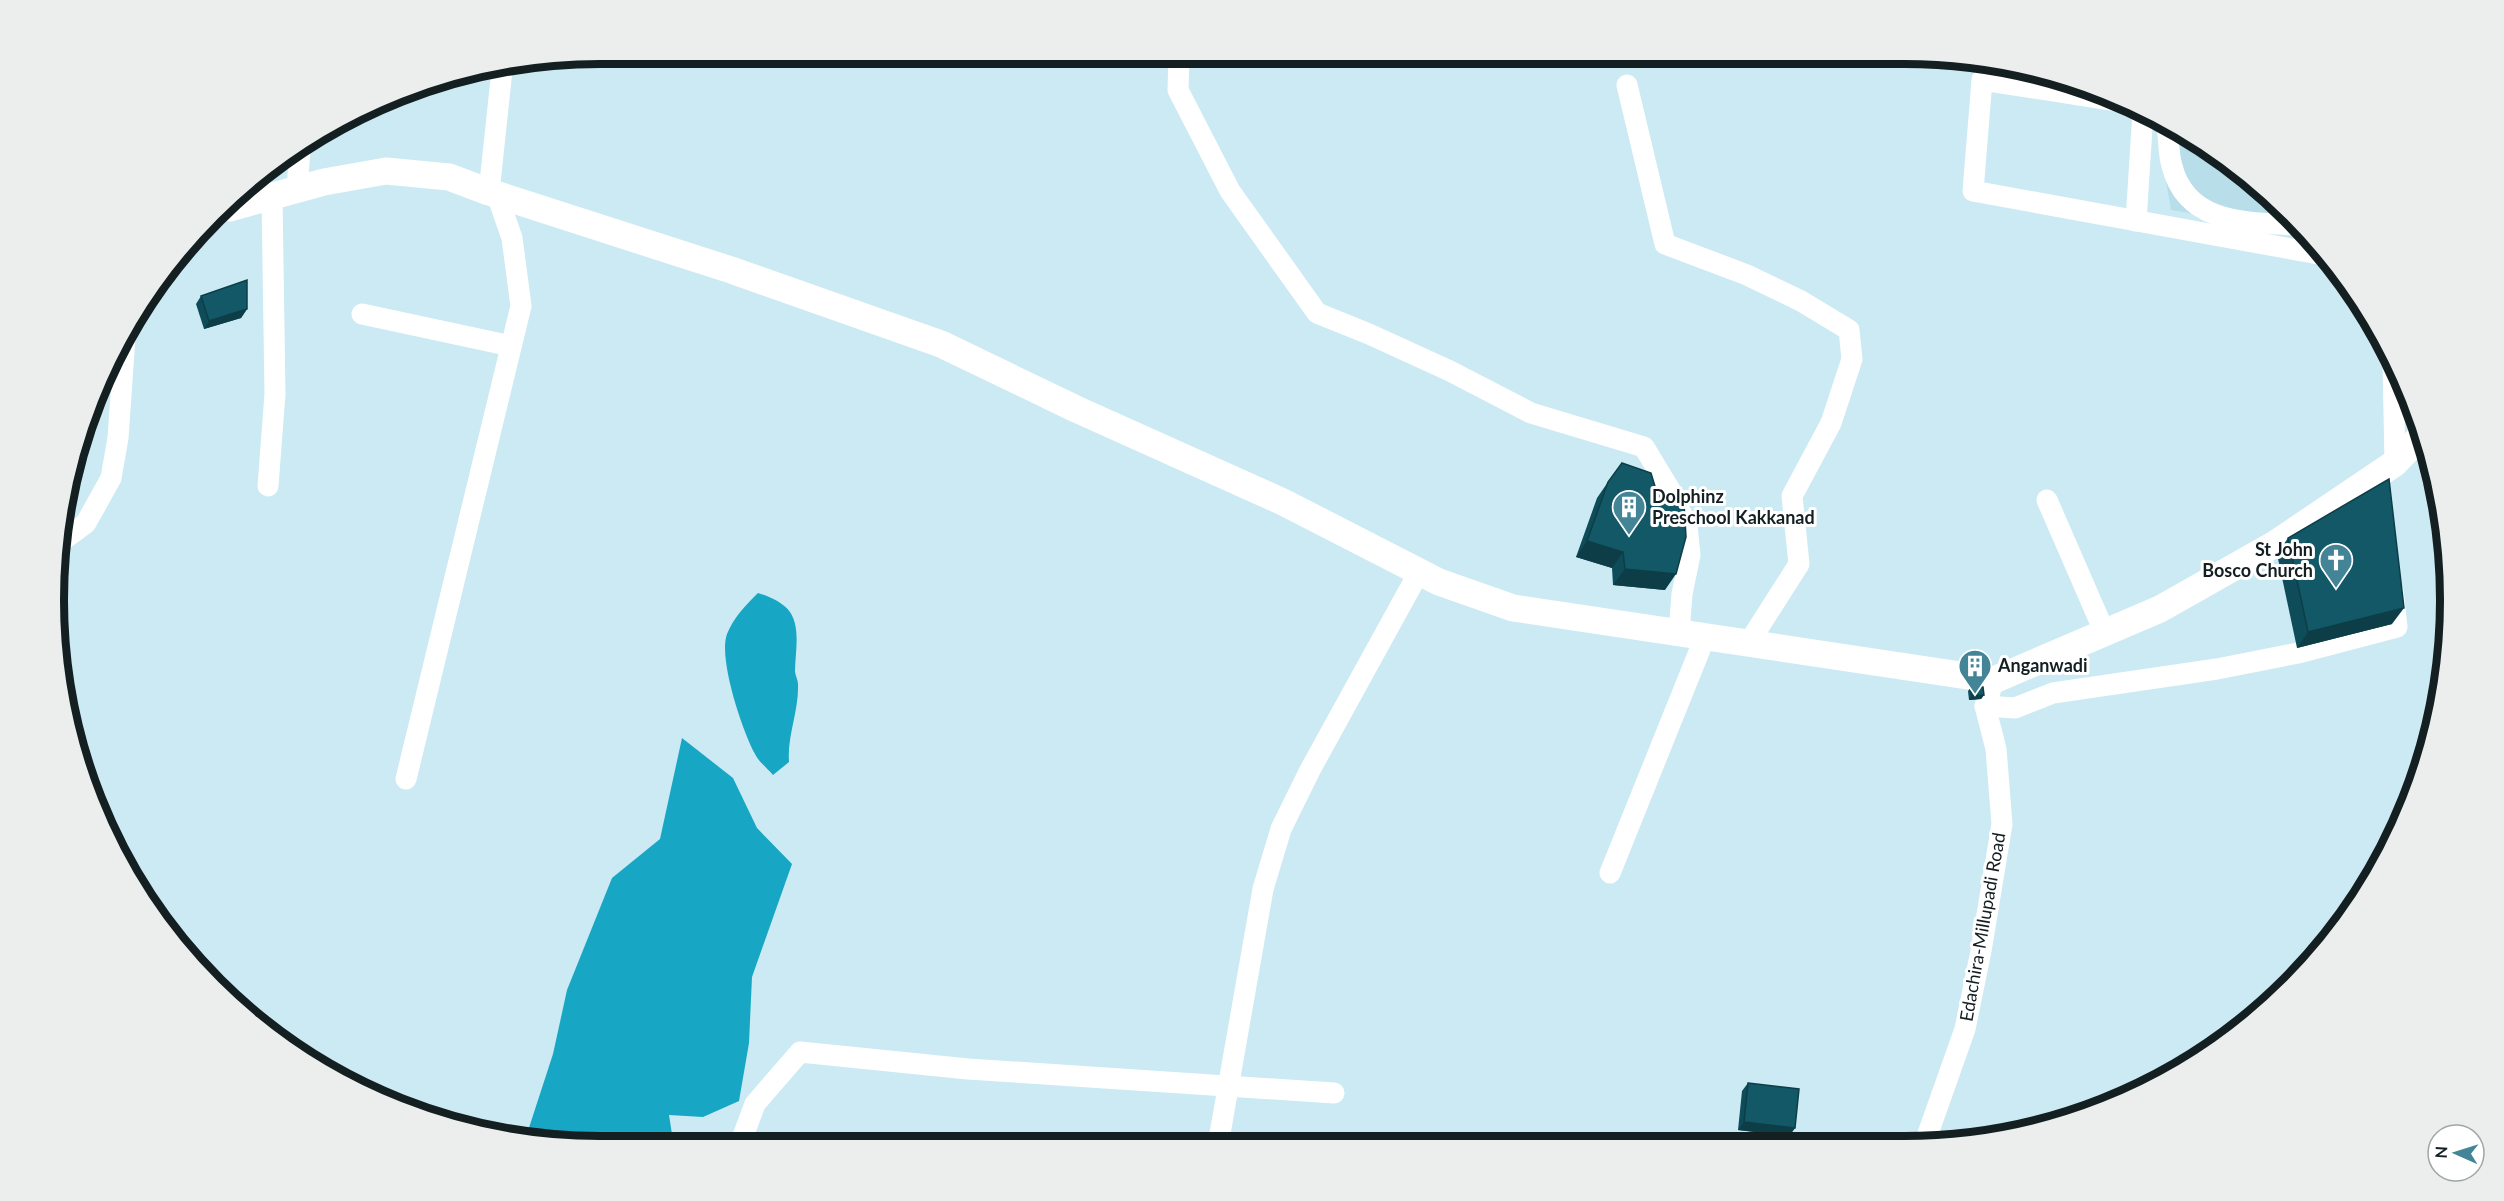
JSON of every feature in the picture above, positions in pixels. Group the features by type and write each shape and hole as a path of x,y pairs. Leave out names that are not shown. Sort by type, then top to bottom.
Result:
{"main road":[{"path":"238,206 386,171 449,177 493,194 731,270 941,344 1076,409 1283,502 1439,582 1513,608 1994,680 2160,609 2275,544 2388,467 2415,442"}],"street":[{"path":"1179,64 1178,90 1230,191 1317,313 1450,371 1531,413 1644,447 1670,490 1687,525 1690,555 1682,594 1692,635 1610,873"},
{"path":"406,779 521,306 512,238 493,194 501,74"},
{"path":"2083,96 1982,80 1973,191 2311,253"},
{"path":"1627,85 1665,244 1791,296 1849,330 1852,359 1832,423 1792,496 1799,564 1748,644"},
{"path":"2136,221 2142,121"},
{"path":"2168,134 2172,167 2185,195 2203,210 2220,218 2242,222 2286,224"},
{"path":"268,486 285,193 297,159"},
{"path":"362,314 511,346"},
{"path":"69,536 86,523 111,478 118,438 124,356"},
{"path":"2383,502 2388,467 2392,380"},
{"path":"2047,500 2104,631"},
{"path":"1994,680 1984,705 2015,708 2053,693 2217,669 2298,653 2397,627 2390,570"},
{"path":"1219,1136 1263,890 1281,829 1310,770 1419,572"},
{"name":"Edachira-Millupadi Road","path":"1927,1135 1965,1029 1981,951 2002,824 1996,749 1984,705"},
{"path":"743,1136 755,1104 800,1052 968,1069 1227,1088 1334,1093"}],"shaded area":[{"path":"2157,128 2230,175 2290,229 2171,210"}],"water":[{"path":"758,593 787,608 793,618 797,641 795,671 798,694 789,762 773,775 759,760 750,743 738,712 726,660 727,634 740,612"},
{"path":"682,738 733,778 757,828 792,864 752,977 749,1043 739,1101 703,1117 669,1115 672,1136 565,1135 528,1131 553,1054 567,990 612,878 660,839"}],"building":[{"path":"247,280 247,309 209,321 201,296"},
{"name":"Dolphinz Preschool Kakkanad","path":"1622,463 1651,473 1657,493 1684,503 1686,537 1676,574 1625,569 1623,552 1587,541 1608,482"},
{"name":"St John Bosco Church","path":"2389,479 2404,608 2308,632 2288,538"},
{"path":"1971,687 1983,687 1984,695 1972,696"},
{"path":"1748,1083 1799,1089 1795,1128 1744,1122"}],"place":[{"name":"Dolphinz Preschool Kakkanad","path":"1629,536"},
{"name":"St John Bosco Church","path":"2336,589"},
{"name":"Anganwadi","path":"1975,695"}]}
